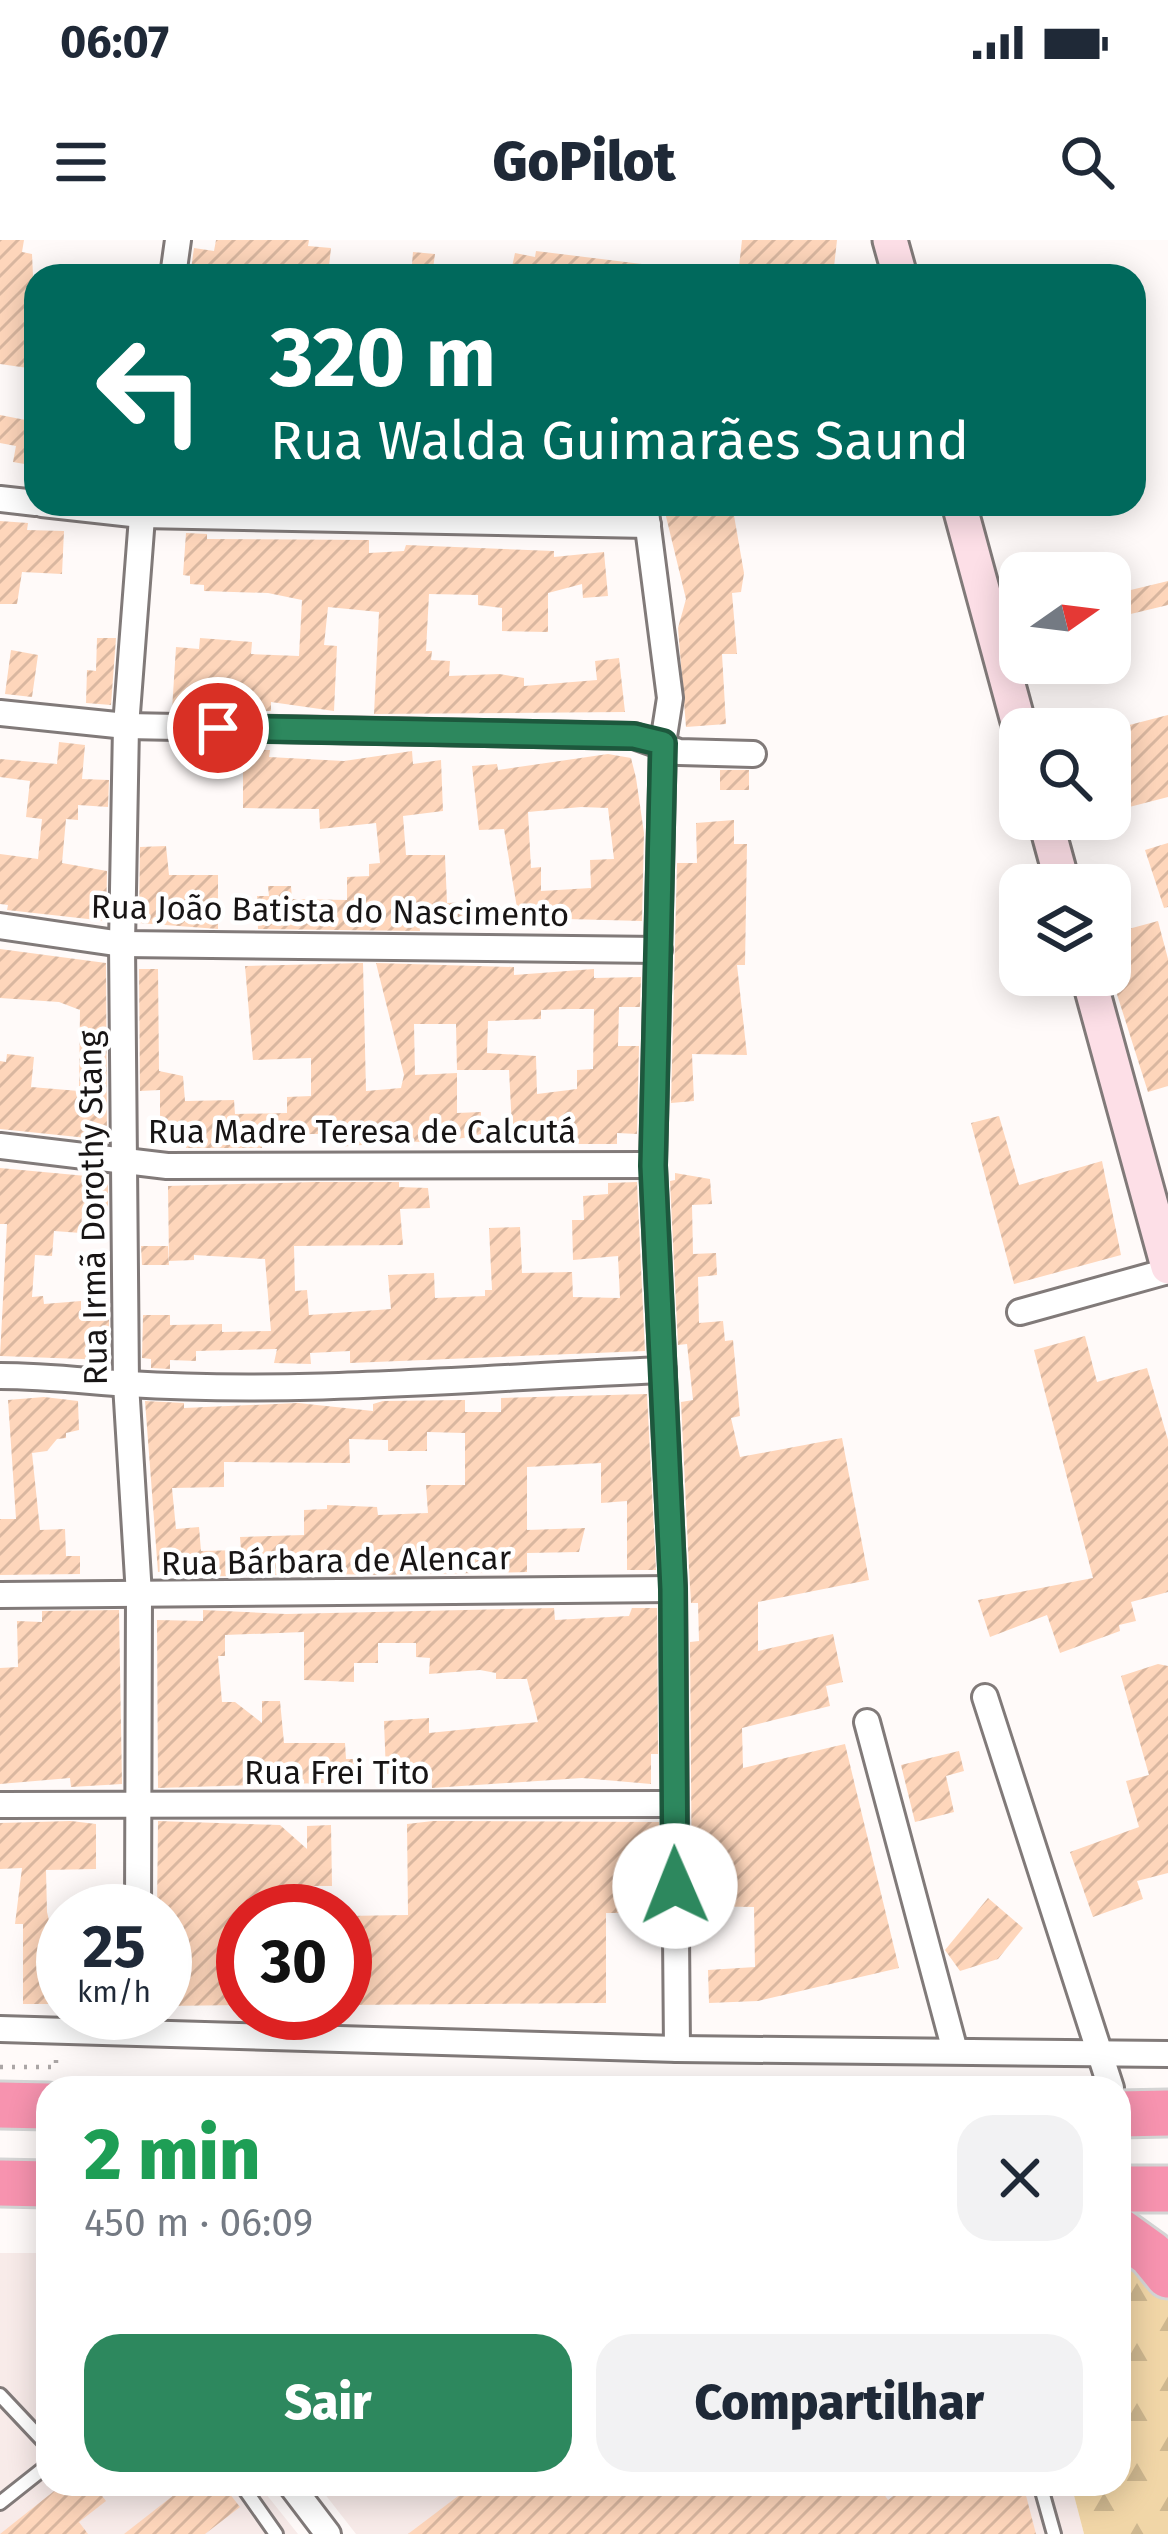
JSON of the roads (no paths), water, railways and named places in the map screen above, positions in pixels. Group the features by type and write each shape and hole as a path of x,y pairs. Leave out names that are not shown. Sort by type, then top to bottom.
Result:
{"highway":[{"path":"0,2105 36,2106"},
{"path":"1131,2113 1168,2113"},
{"path":"0,2183 36,2184"},
{"path":"1131,2189 1168,2189"},
{"path":"1131,2240 1168,2275"}],"main road":[{"path":"962,516 1014,708"},
{"path":"1094,996 1168,1269"}],"street":[{"name":"Rua Irmã Dorothy Stang","path":"138,1884 139,1595 126,1384 122,944 126,726 141,516"},
{"path":"646,516 670,698 663,743 653,1166 673,1589 677,2049"},
{"path":"0,713 126,726 634,736 679,752 753,754"},
{"name":"Rua João Batista do Nascimento","path":"0,926 122,944 659,950"},
{"name":"Rua Madre Teresa de Calcutá","path":"0,1145 126,1162 653,1166"},
{"path":"1020,1312 1168,1269"},
{"path":"0,1376 86,1376 126,1384 334,1383 663,1370"},
{"name":"Rua Bárbara de Alencar","path":"0,1595 673,1589"},
{"path":"985,1697 1108,2076"},
{"path":"867,1722 955,2051"},
{"name":"Rua Frei Tito","path":"0,1804 674,1804"},
{"path":"192,2026 677,2049 1168,2054"},
{"path":"0,2029 36,2030"},
{"path":"301,2496 328,2534"}],"lane":[{"path":"0,2395 36,2433"},
{"path":"0,2504 36,2474"},
{"path":"249,2496 276,2534"},
{"path":"1043,2496 1054,2534"}]}
